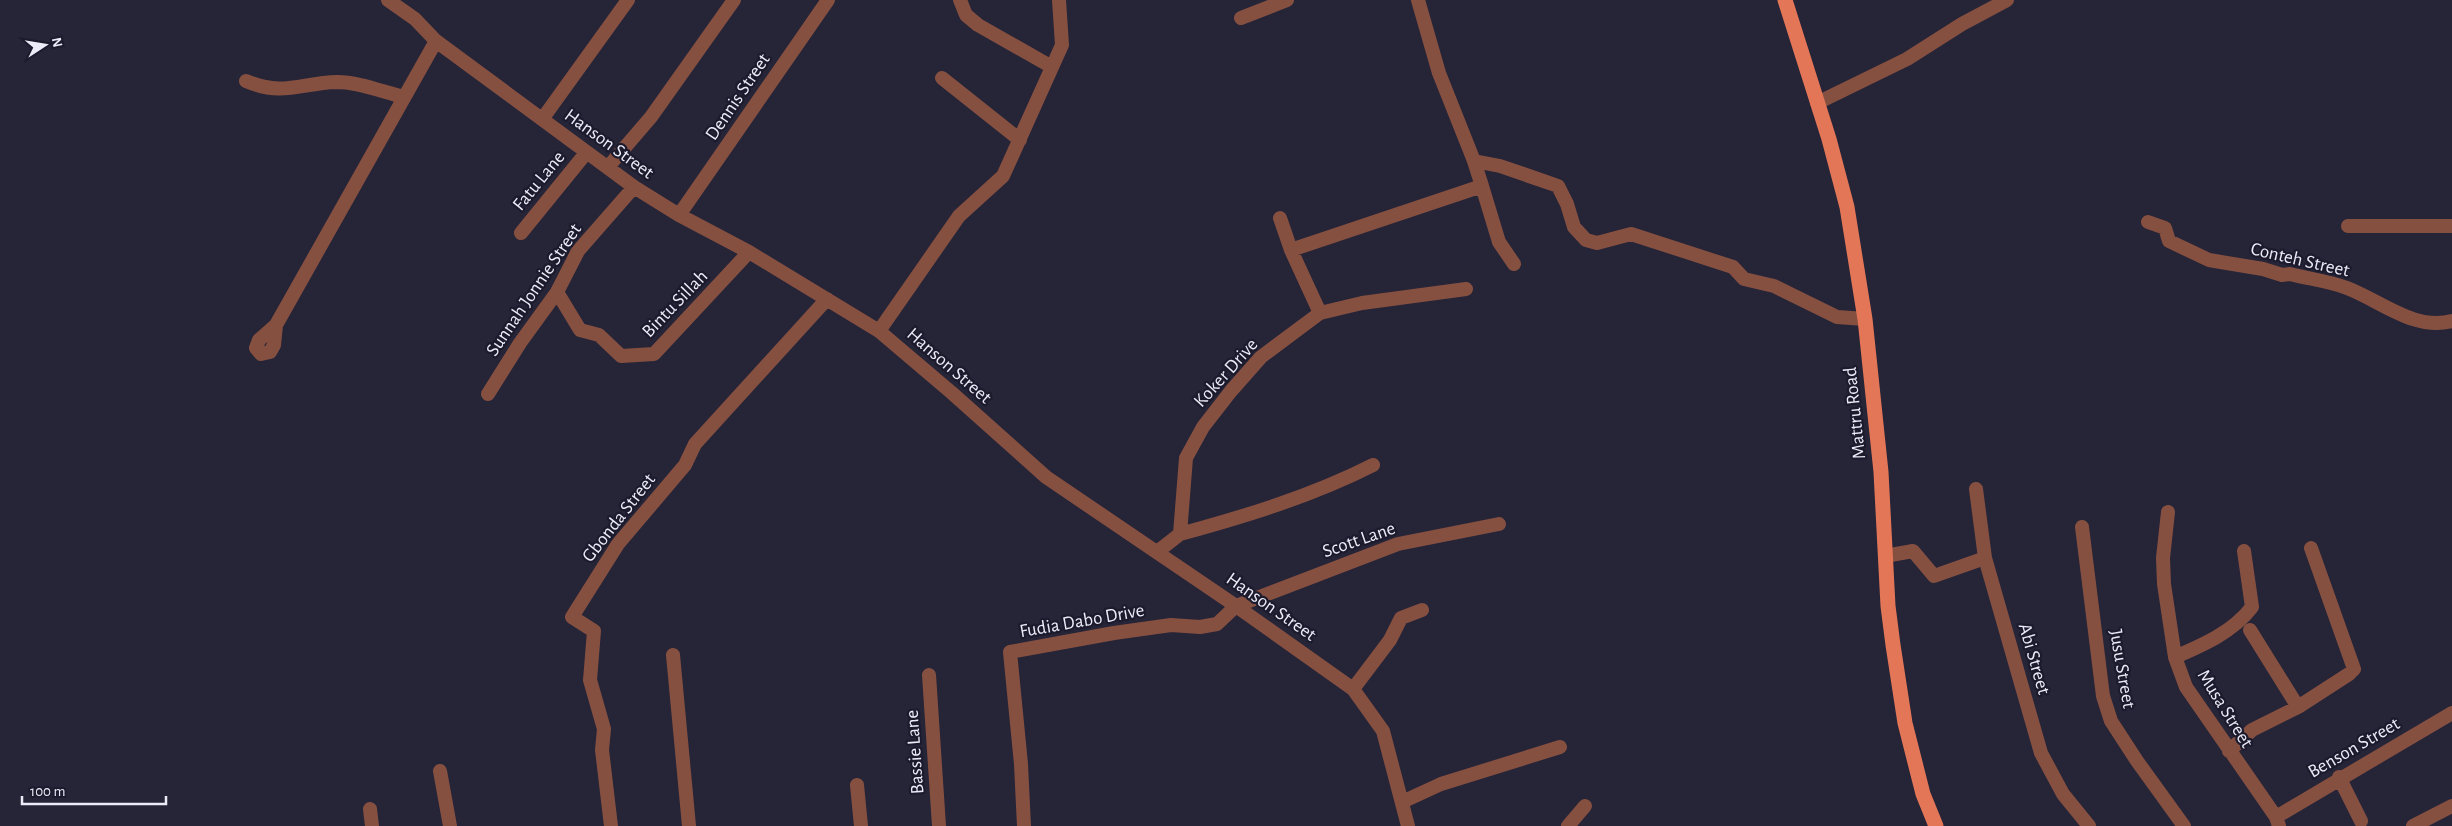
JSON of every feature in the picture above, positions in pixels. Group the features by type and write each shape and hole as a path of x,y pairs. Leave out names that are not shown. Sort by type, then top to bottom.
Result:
{"main road":[{"name":"Mattru Road","path":"1785,0 1847,207 1865,319 1881,472 1889,616 1905,723 1924,794 1936,826"}],"street":[{"name":"Hanson Street","path":"388,0 415,19 436,41 543,118 586,153 634,187 679,215 748,252 879,331 1046,477 1236,606 1353,689 1383,731 1408,826"},
{"path":"543,118 628,0"},
{"path":"608,167 651,117 734,0"},
{"name":"Dennis Street","path":"679,215 828,0"},
{"path":"960,0 966,15 978,25 1052,67"},
{"path":"879,331 959,216 1003,176 1062,45 1059,0"},
{"path":"1241,18 1287,0"},
{"path":"1418,0 1439,73 1474,161 1498,242 1514,264"},
{"path":"1817,103 1907,59 1962,24 2007,0"},
{"path":"276,325 436,41"},
{"path":"942,78 1020,140"},
{"path":"246,81 264,89 337,82 404,98"},
{"name":"Fatu Lane","path":"522,233 586,153"},
{"path":"1474,161 1500,166 1558,186 1567,204 1574,227 1586,240 1597,243 1631,234 1733,267 1744,279 1774,286 1837,317 1865,319"},
{"path":"1291,250 1482,186"},
{"name":"Sunnah Jonnie Street","path":"488,394 520,343 557,292 578,252 634,187"},
{"path":"1280,218 1291,250 1320,313"},
{"name":"Conteh Street","path":"2148,222 2165,228 2169,241 2174,245 2209,260 2264,269 2282,275 2290,274 2346,287 2424,323 2439,324 2452,321"},
{"path":"2348,226 2452,226"},
{"name":"Bintu Sillah","path":"557,292 580,330 599,335 621,356 654,354 748,252"},
{"name":"Koker Drive","path":"1180,534 1186,458 1203,427 1261,357 1320,313 1362,302 1466,289"},
{"name":"Gbonda Street","path":"611,826 602,750 604,728 590,680 594,631 572,617 618,544 685,465 695,444 826,299"},
{"path":"1157,552 1180,534 1247,515 1340,482 1374,465"},
{"name":"Abi Street","path":"1976,489 1985,558 2041,754 2063,794 2089,826"},
{"name":"Musa Street","path":"2168,512 2163,558 2164,584 2175,658 2186,687 2277,821"},
{"name":"Scott Lane","path":"1236,606 1398,544 1499,524"},
{"name":"Jusu Street","path":"2082,527 2103,696 2111,721 2136,761 2184,826"},
{"path":"2229,752 2252,730 2298,707 2349,674 2354,668 2311,548"},
{"path":"1885,556 1913,551 1934,576 1985,558"},
{"path":"2175,658 2202,645 2235,625 2252,607 2244,551"},
{"name":"Fudia Dabo Drive","path":"1024,826 1021,764 1010,652 1114,632 1171,625 1200,627 1217,624 1236,606"},
{"path":"1353,689 1390,640 1401,618 1422,610"},
{"path":"2250,630 2298,707"},
{"path":"673,655 689,826"},
{"name":"Bassie Lane","path":"929,675 939,826"},
{"name":"Benson Street","path":"2277,821 2340,777 2452,713"},
{"path":"1402,802 1440,784 1560,747"},
{"path":"440,772 450,826"},
{"path":"2340,777 2361,821"},
{"path":"857,785 861,826"},
{"path":"1568,826 1585,806"},
{"path":"2413,826 2452,806"},
{"path":"370,809 372,826"}]}
